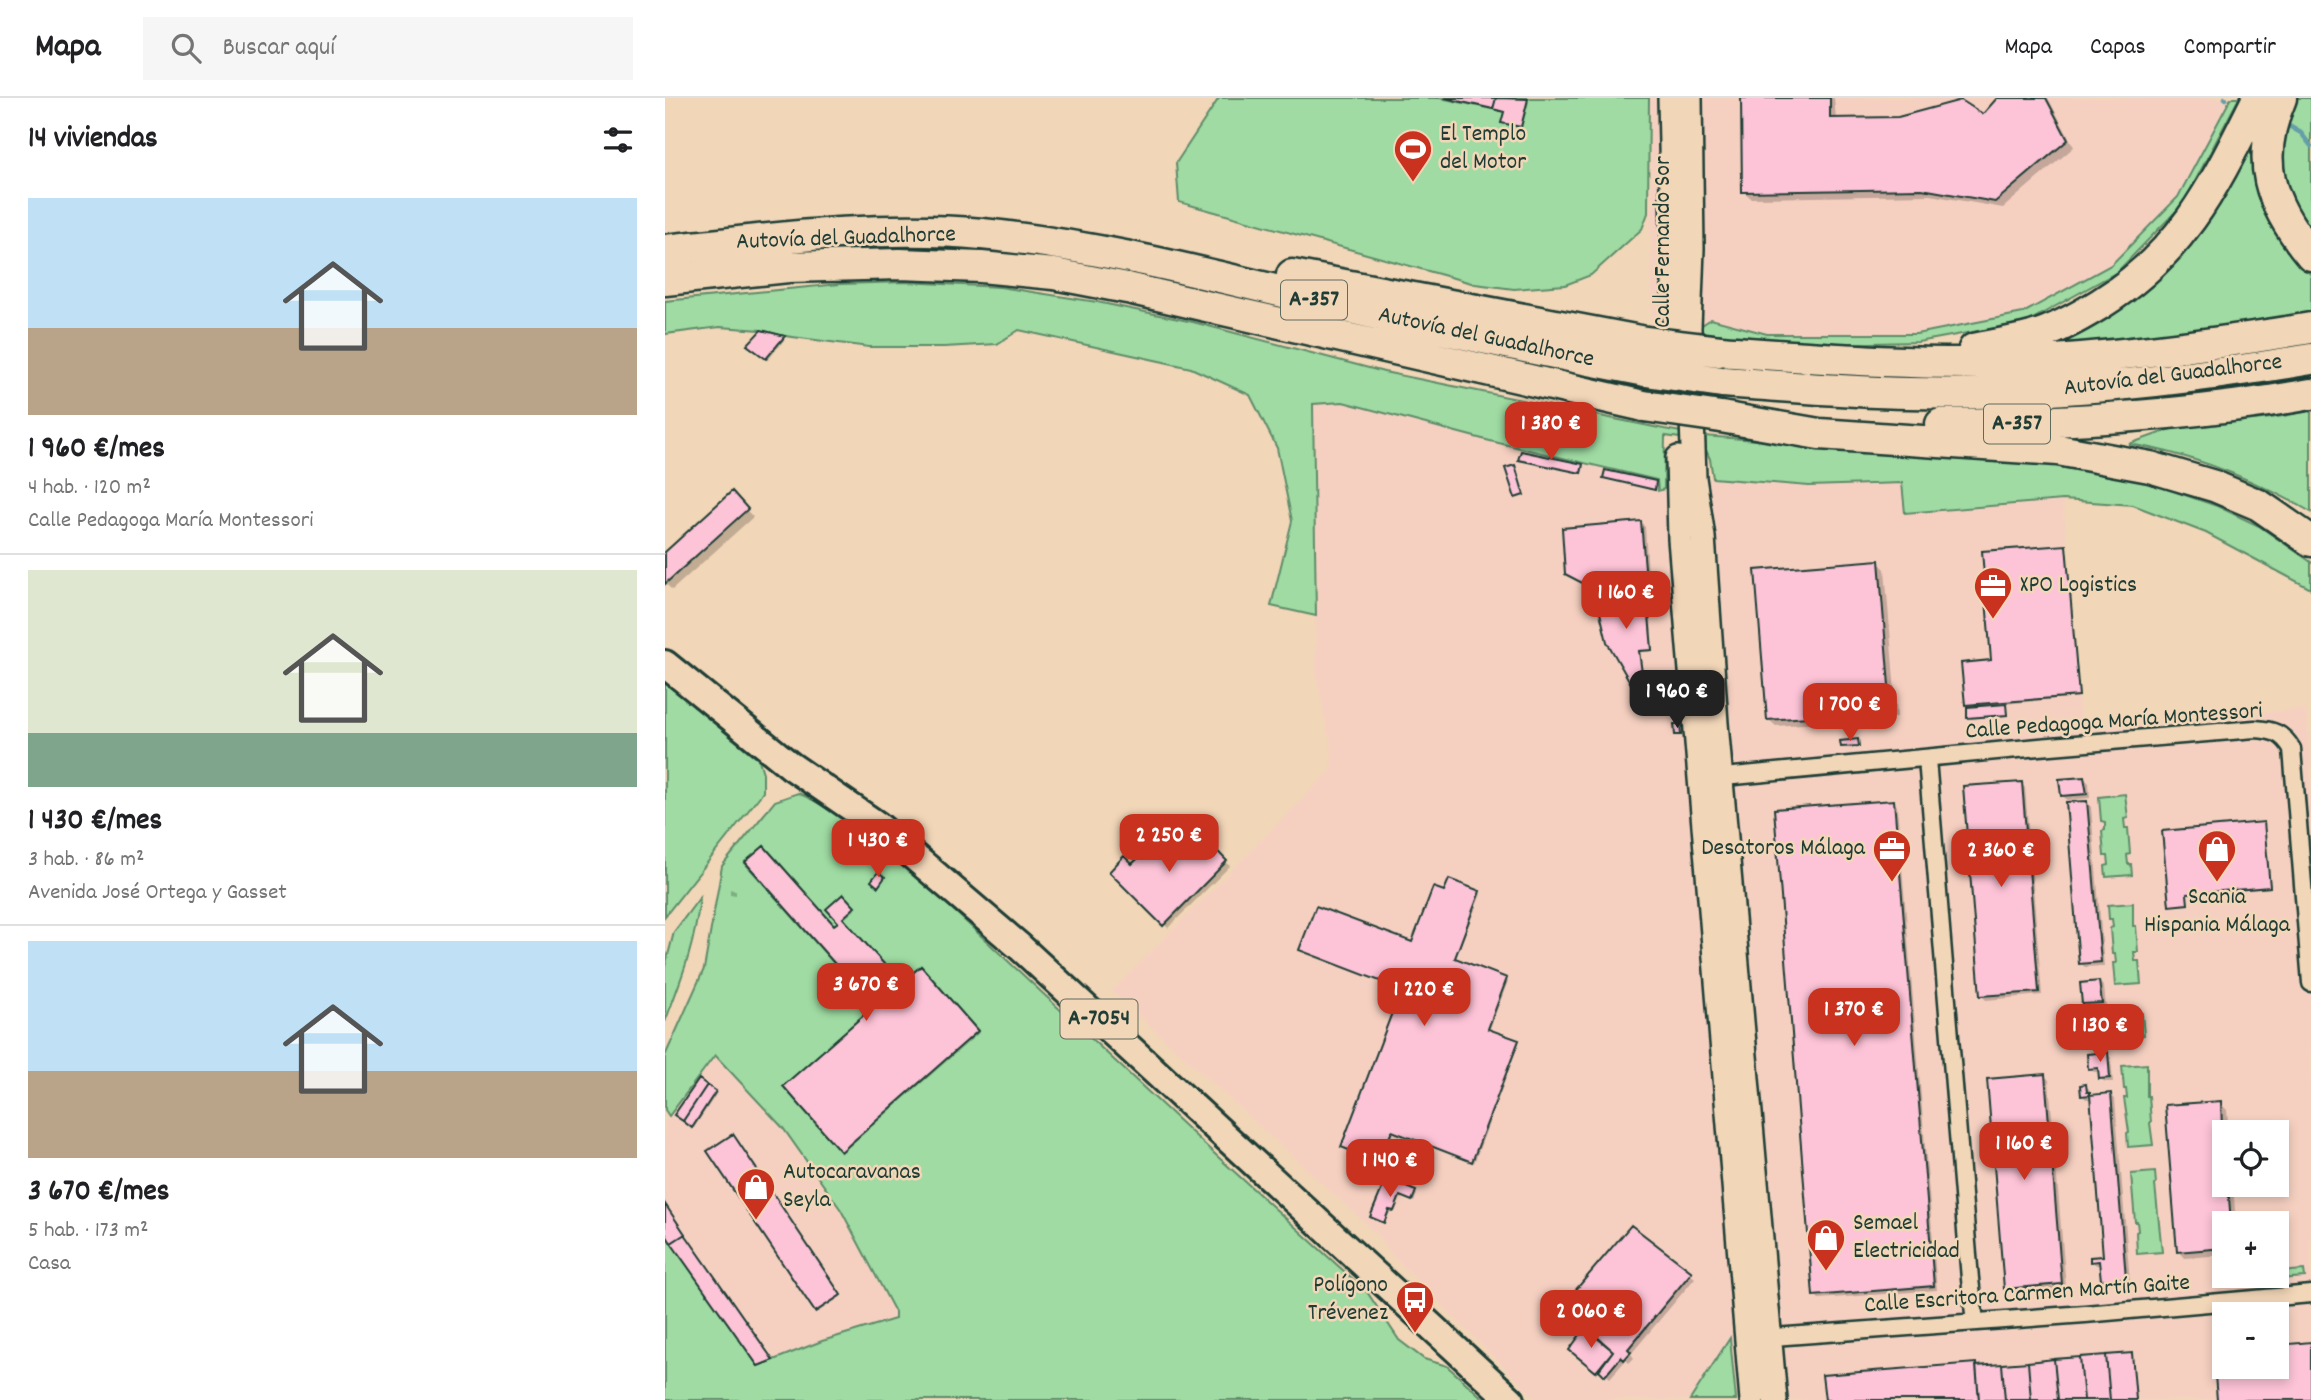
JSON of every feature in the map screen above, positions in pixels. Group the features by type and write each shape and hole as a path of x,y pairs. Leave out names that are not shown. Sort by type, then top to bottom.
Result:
{"highway":[{"path":"1827,359 1972,350 2034,337 2077,318 2122,290 2167,251 2196,213 2220,173 2257,98"},
{"path":"2281,98 2274,116 2267,155 2272,193 2288,228 2311,255"},
{"name":"Autovía del Guadalhorce","path":"665,250 872,232 981,234 1061,245 1185,269 1439,329 1646,357 1722,382 1908,393 2065,390 2209,376 2311,359"},
{"name":"Autovía del Guadalhorce","path":"665,280 788,267 900,264 981,267 1054,274 1127,288 1644,406 1721,416 1906,425 2034,424 2196,412 2311,394"},
{"path":"1646,357 1720,351 1928,363 2021,362 2219,344 2311,328"},
{"path":"1721,416 1819,434 2058,450 2150,467 2214,486 2311,526"},
{"path":"2259,505 2311,541"}],"main road":[{"name":"A-7054","path":"665,664 791,766 877,825 1020,947 1511,1400"}],"street":[{"name":"Calle Fernando Sor","path":"1669,98 1683,386"},
{"name":"Calle Fernando Sor","path":"1683,386 1692,249 1690,98"},
{"path":"1683,386 1680,539 1711,779 1758,1338 1752,1400"},
{"name":"Calle Pedagoga María Montessori","path":"1711,779 2255,729 2280,733 2292,749 2311,983"},
{"path":"1927,759 1975,1322"},
{"name":"Calle Escritora Carmen Martín Gaite","path":"1758,1338 2311,1294"},
{"path":"1758,1338 1775,1400"}],"shaded area":[{"path":"1650,98 2231,98 2178,197 2111,265 2023,313 1916,334 1767,334 1711,319 1693,331 1652,330"},
{"path":"1343,402 1490,441 1657,480 1713,478 1810,486 1902,483 1906,513 2063,500 2081,728 2306,709 2311,758 2311,1400 1537,1400 1390,1253 1377,1234 1112,991 1329,772 1333,756 1316,675 1313,403"},
{"name":"Autocaravanas Seyla","path":"715,1055 724,1058 783,1128 841,1210 895,1312 895,1319 822,1341 758,1366 665,1233 665,1122"}],"green space":[{"name":"El Templo del Motor","path":"1219,98 1649,98 1648,213 1642,229 1591,275 1565,285 1514,289 1475,284 1179,202 1176,163"},
{"path":"2231,98 2239,98 2183,204 2117,272 2027,322 1918,342 1825,344 1730,340 1693,331 1711,319 1767,334 1916,334 2023,313 2111,265 2178,197"},
{"path":"2294,98 2311,98 2311,235 2284,183 2281,148"},
{"path":"2254,137 2255,182 2278,236 2311,275 2311,313 2170,339 2050,346 2104,320 2182,256 2227,190"},
{"path":"906,282 1000,287 1097,302 1193,322 1384,372 1704,436 2045,462 2144,481 2217,506 2259,526 2311,562 2311,589 2206,533 2133,505 2063,500 1905,513 1902,483 1809,486 1713,478 1710,459 1702,441 1665,436 1664,489 1658,491 1657,480 1490,441 1343,402 1313,404 1316,616 1271,606 1292,521 1277,448 1250,395 1191,368 1019,330 997,344 944,347 869,347 785,336 761,330 720,327 665,334 665,301 840,284"},
{"path":"2311,411 2311,512 2268,489 2200,461 2129,444 2171,429"},
{"path":"665,683 759,760 763,773 763,792 665,916"},
{"path":"798,793 815,801 861,831 918,877 1367,1292 1399,1340 1424,1359 1447,1366 1485,1400 665,1400 665,1233 758,1366 822,1341 895,1319 895,1312 841,1210 783,1128 715,1055 669,1116 665,1110 665,1056 704,969 722,866 775,801","holes":["764,846 834,925 838,922 827,909 901,983 921,966 978,1031 841,1151 783,1086 873,1007 745,863"]},
{"path":"2125,794 2128,818 2124,819 2125,828 2128,828 2130,854 2127,855 2132,875 2106,877 2105,866 2109,865 2108,856 2104,856 2102,831 2105,830 2105,822 2101,821 2099,797"},
{"path":"700,897 691,946 665,1022 665,967 674,932"},
{"path":"2133,903 2133,926 2136,926 2138,952 2134,952 2135,961 2139,961 2141,984 2115,986 2113,963 2116,963 2115,954 2112,954 2110,928 2113,927 2112,919 2109,919 2108,905"},
{"path":"2142,1013 2144,1035 2119,1037 2118,1015"},
{"path":"2147,1064 2147,1096 2153,1145 2128,1147 2129,1132 2124,1098 2127,1098 2122,1066"},
{"path":"2155,1172 2162,1252 2137,1254 2138,1231 2131,1174"},
{"path":"2304,1270 2305,1277 2289,1278 2289,1271"},
{"path":"1730,1338 1736,1400 1690,1400"}],"building":[{"path":"1444,98 1496,98 1493,109"},
{"path":"1496,98 1528,99 1521,127 1501,123 1504,112 1493,109"},
{"path":"1741,98 1830,98 1830,118 1898,117 1961,100 1983,114 1997,98 2046,98 2068,140 1995,202 1922,189 1742,192"},
{"path":"761,330 785,336 766,359 747,345"},
{"path":"1521,451 1583,464 1581,473 1518,460"},
{"path":"1515,465 1524,495 1515,498 1505,468"},
{"path":"1605,470 1656,481 1655,490 1603,478"},
{"path":"732,491 748,509 665,584 665,552"},
{"path":"1641,521 1647,592 1603,596 1602,586 1590,587 1565,574 1562,528"},
{"path":"2066,545 2079,696 1965,705 1961,663 1991,660 1982,551"},
{"path":"1879,560 1891,711 1767,720 1755,570"},
{"path":"1602,586 1603,596 1647,592 1652,650 1639,651 1645,695 1638,696 1607,642 1596,596 1590,597 1590,587"},
{"path":"2006,704 2007,715 1967,718 1967,707"},
{"path":"1674,724 1680,724 1681,735 1675,735"},
{"path":"1858,739 1859,746 1841,747 1840,741"},
{"path":"2084,777 2087,794 2061,796 2059,779"},
{"path":"2022,782 2039,992 1980,996 1963,786"},
{"path":"1894,800 1934,1286 1813,1296 1774,809"},
{"path":"2087,801 2101,962 2079,964 2066,802"},
{"path":"2264,822 2270,887 2187,894 2188,904 2169,906 2162,831"},
{"path":"1197,830 1227,861 1163,926 1109,872 1124,856 1132,864 1163,834 1178,849"},
{"path":"764,846 834,925 838,922 826,909 843,894 855,907 843,918 901,983 921,966 978,1031 841,1152 783,1086 873,1007 745,862"},
{"path":"878,872 885,877 878,887 871,881"},
{"path":"1449,879 1480,891 1455,958 1507,978 1488,1029 1519,1040 1472,1162 1392,1131 1379,1162 1341,1147 1401,989 1299,950 1316,906 1412,942 1433,887 1444,891"},
{"path":"2099,981 2102,1003 2082,1004 2080,983"},
{"path":"2108,1052 2110,1078 2099,1079 2098,1068 2088,1069 2087,1054"},
{"path":"2045,1074 2062,1284 2004,1289 1987,1079"},
{"path":"699,1079 707,1085 683,1121 674,1115"},
{"path":"2086,1084 2090,1095 2081,1096 2080,1085"},
{"path":"707,1085 716,1091 692,1128 683,1121"},
{"path":"2111,1093 2126,1278 2101,1280 2099,1261 2090,1262 2090,1257 2103,1256 2090,1095"},
{"path":"2221,1101 2222,1120 2212,1120 2212,1197 2229,1197 2230,1211 2212,1211 2212,1249 2177,1252 2165,1105"},
{"path":"733,1134 841,1295 815,1312 707,1151"},
{"path":"1386,1179 1416,1191 1412,1201 1400,1196 1394,1211 1389,1210 1384,1223 1370,1217"},
{"path":"665,1204 685,1234 671,1243 665,1233"},
{"path":"1631,1225 1692,1272 1628,1349 1631,1352 1624,1360 1621,1357 1605,1376 1599,1370 1613,1351 1562,1306"},
{"path":"685,1234 773,1360 758,1366 671,1243"},
{"path":"1585,1328 1613,1351 1596,1372 1569,1350"},
{"path":"2311,1342 2311,1400 2217,1400 2215,1379 2289,1379 2289,1344"},
{"path":"2132,1353 2136,1400 2110,1400 2106,1355"},
{"path":"2106,1355 2110,1400 2084,1400 2080,1357"},
{"path":"2080,1357 2084,1400 2058,1400 2054,1359"},
{"path":"2054,1359 2058,1400 2031,1400 2028,1362"},
{"path":"2028,1362 2031,1400 2005,1400 2002,1364"},
{"path":"1976,1363 1979,1400 1825,1400 1822,1375"},
{"path":"2002,1364 2005,1400 1979,1400 1976,1366"}],"waterway":[{"path":"2289,126 2301,133 2311,146"}],"place":[{"name":"El Templo del Motor","path":"1413,183"},
{"name":"XPO Logistics","path":"1993,620"},
{"name":"Desatoros Málaga","path":"1892,883"},
{"name":"Scania Hispania Málaga","path":"2217,883"},
{"name":"Autocaravanas Seyla","path":"756,1221"},
{"name":"Semael Electricidad","path":"1826,1272"},
{"name":"Polígono Trévenez","path":"1415,1334"}]}
